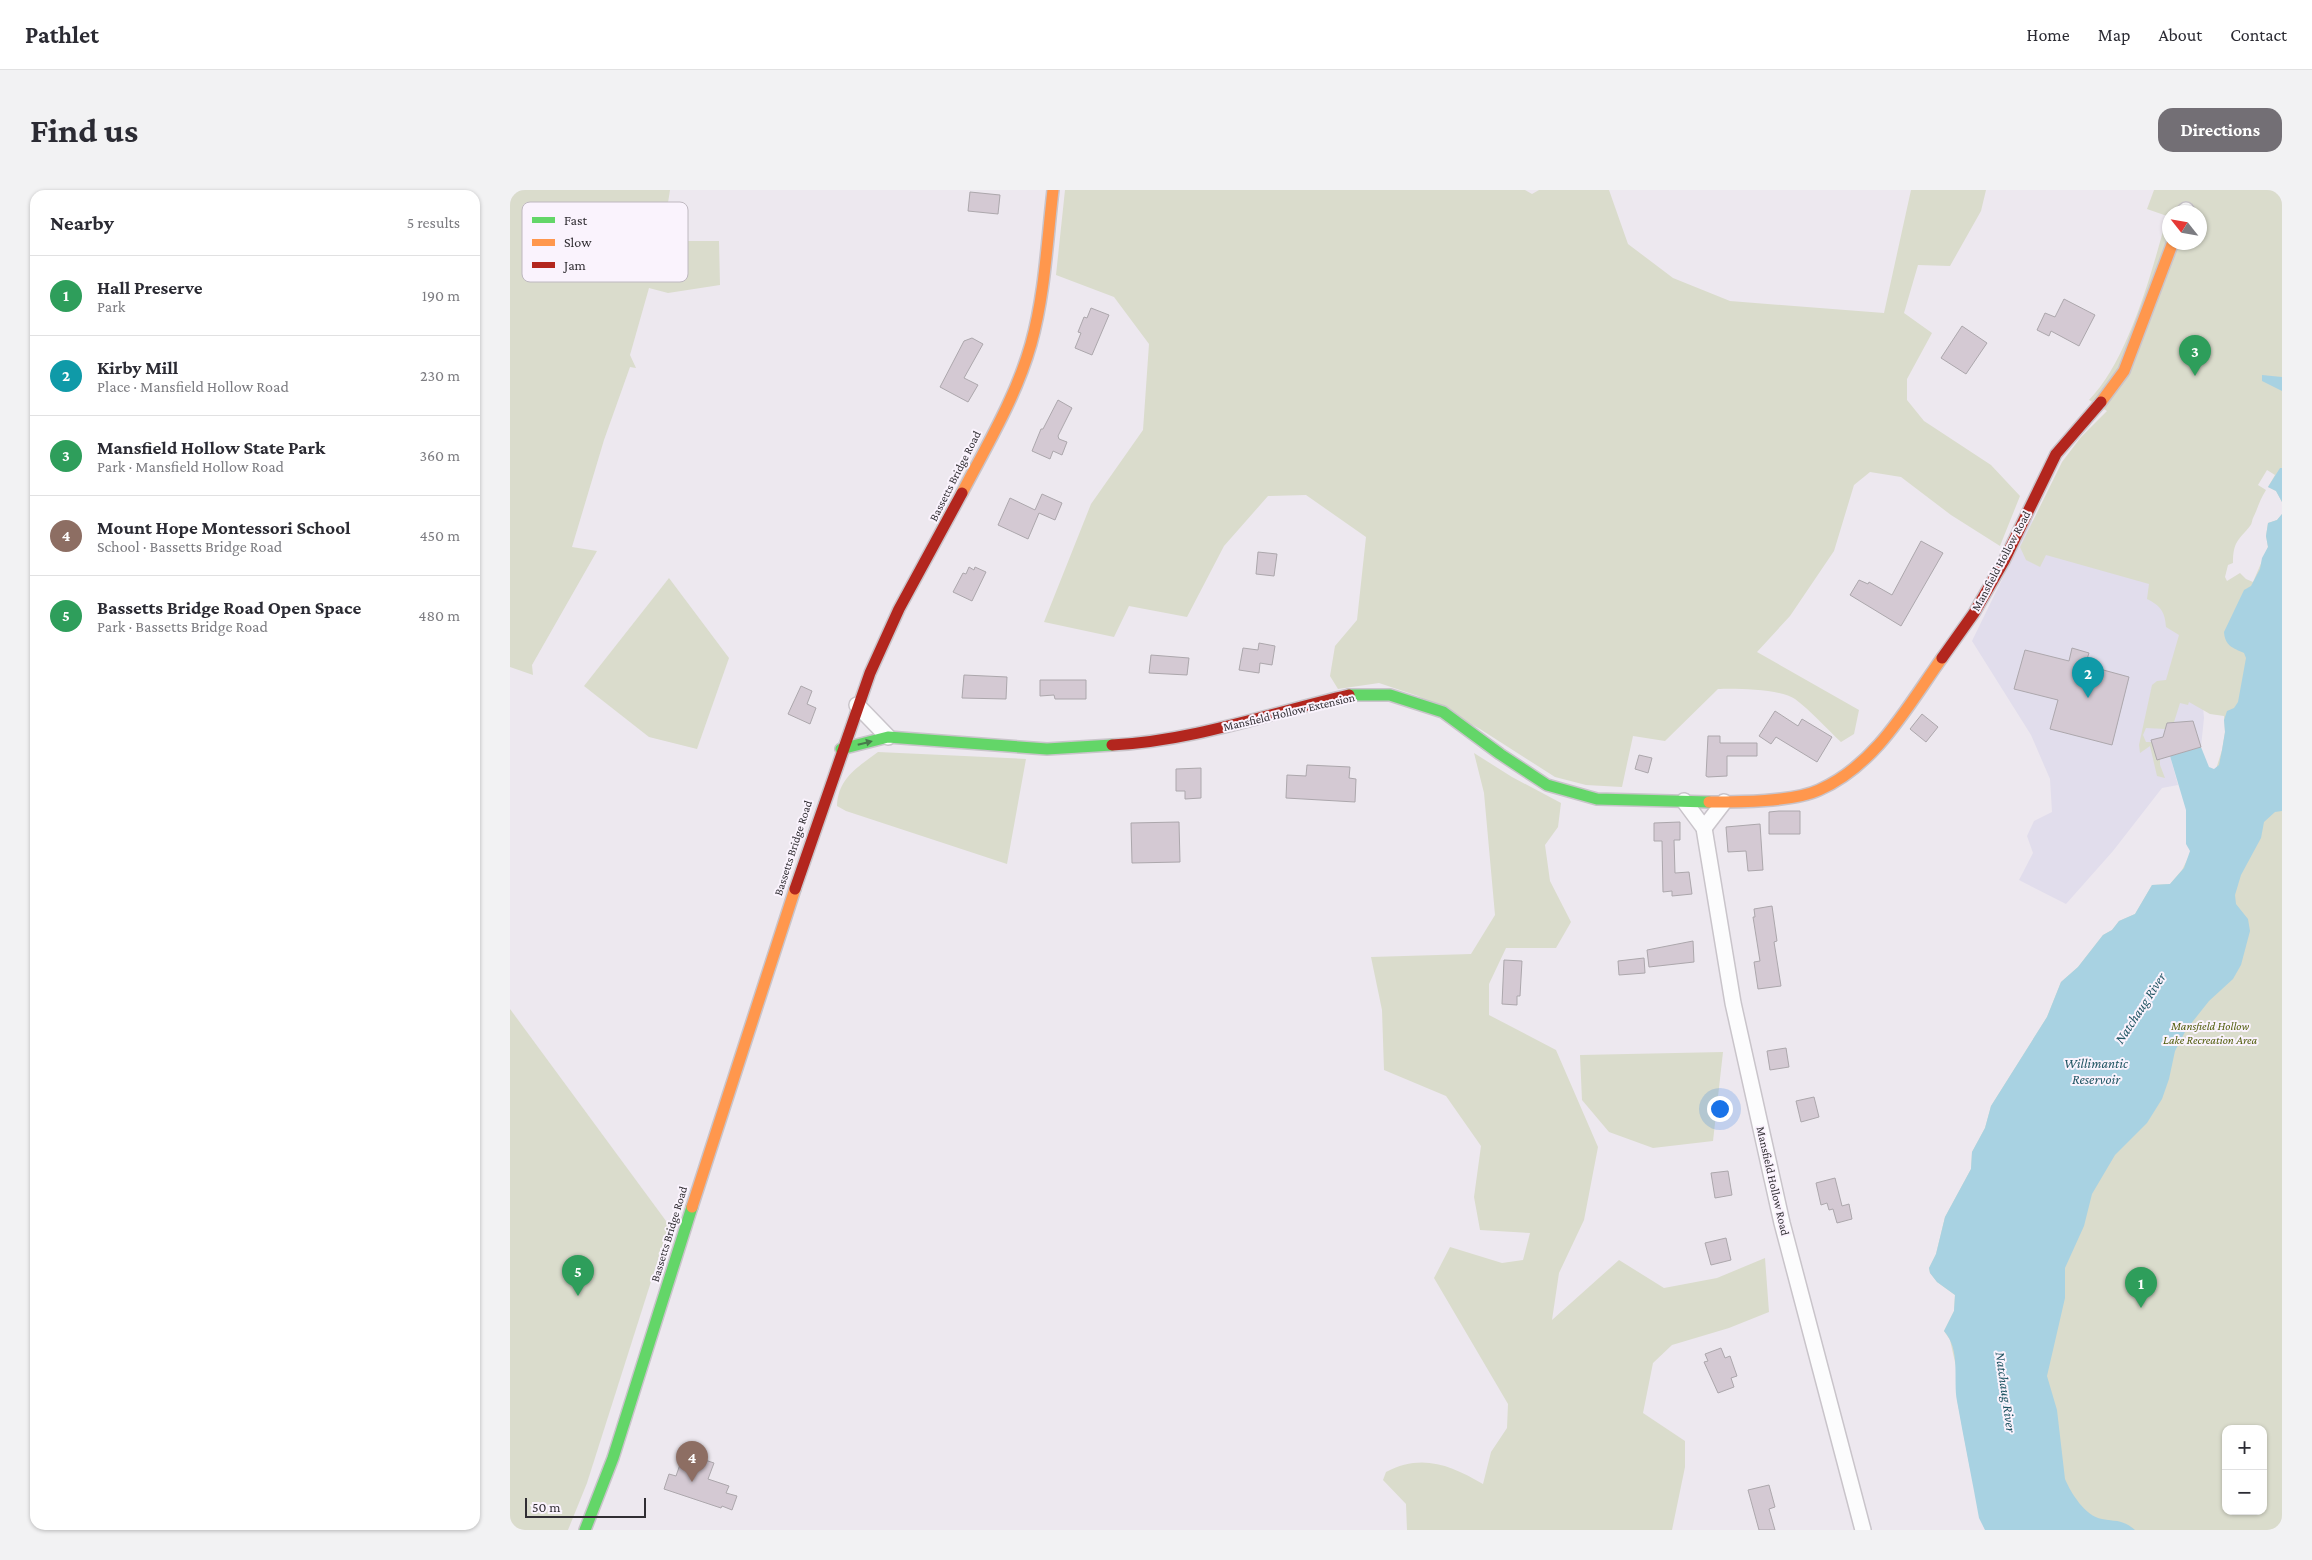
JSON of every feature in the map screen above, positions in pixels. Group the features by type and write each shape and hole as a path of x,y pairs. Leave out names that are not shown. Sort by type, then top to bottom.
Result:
{"street":[{"name":"Bassetts Bridge Road","path":"585,1530 600,1494 633,1399 755,1009 857,705 873,665 896,618 997,425 1024,365 1036,321 1053,190"},
{"name":"Mansfield Hollow Road","path":"1724,802 1786,798 1818,791 1853,771 1878,747 1954,642 1986,593 2056,454 2103,401 2121,377 2170,250"},
{"name":"Mansfield Hollow Extension","path":"841,749 888,737 1047,749 1138,744 1262,719 1348,696 1390,695 1443,712 1500,754 1547,785 1597,799 1724,802"},
{"path":"857,705 888,737"},
{"name":"Mansfield Hollow Road","path":"1684,801 1704,828 1733,1003 1782,1223 1863,1530"},
{"path":"1704,828 1724,802"}],"shaded area":[{"path":"2031,520 2155,574 2201,685 2204,718 2201,747 2170,756 2178,785 2162,788 2113,851 2066,904 2019,880 2033,853 2027,836 2034,821 2052,812 2050,779 2031,735 1972,641"}],"green space":[{"path":"510,190 670,190 668,202 522,202 522,282 688,282 688,241 719,241 720,285 668,293 649,288 630,355 636,368 630,367 604,440 572,547 597,551 532,665 533,675 510,667"},
{"path":"1065,190 1525,190 1532,194 1539,190 1609,190 1628,244 1673,278 1730,301 1884,313 1911,190 1986,190 1981,211 1950,266 1918,265 1904,313 1932,333 1907,379 1907,400 1924,421 1991,465 2020,496 2000,546 1951,515 1901,477 1870,472 1854,485 1834,551 1790,616 1757,652 1859,710 1854,734 1841,742 1795,699 1780,693 1758,690 1718,689 1665,741 1633,736 1622,787 1586,785 1555,777 1480,729 1418,696 1379,683 1338,689 1330,676 1335,646 1357,620 1366,537 1306,495 1268,496 1224,546 1187,617 1129,606 1114,637 1044,622 1091,504 1143,430 1149,344 1114,297 1056,275"},
{"name":"Mansfield Hollow Lake Recreation Area","path":"2154,190 2282,190 2282,502 2276,491 2268,487 2275,475 2267,470 2258,485 2266,490 2251,525 2235,545 2233,563 2228,565 2225,577 2227,581 2240,573 2246,579 2253,582 2268,547 2266,536 2268,523 2277,520 2282,514 2282,1530 2033,1530 1970,1468 1957,1399 1957,1371 1950,1340 1944,1331 1954,1311 1955,1295 1937,1282 1930,1273 1929,1268 1936,1254 1945,1217 1971,1169 1972,1152 1985,1128 1991,1106 2047,1017 2061,982 2078,967 2103,935 2112,930 2119,921 2135,914 2152,885 2170,884 2182,870 2189,856 2222,750 2225,732 2224,716 2210,714 2189,702 2188,705 2180,703 2174,722 2167,723 2165,729 2146,728 2143,735 2146,742 2152,742 2157,759 2160,759 2160,765 2165,778 2157,776 2150,746 2140,753 2139,745 2152,685 2157,681 2166,680 2179,635 2166,627 2165,617 2161,610 2156,604 2147,599 2149,584 2046,555 2040,567 2026,560 2020,547 2062,462 2081,437 2107,411 2089,400 2103,383 2127,339 2146,287 2162,234 2162,250 2207,250 2207,205 2162,205 2162,214 2147,209"},
{"path":"669,578 729,658 697,749 649,737 584,686"},
{"path":"878,752 1026,759 1007,864 846,811 837,806 841,788 850,774"},
{"path":"1474,753 1512,777 1561,803 1558,827 1545,845 1550,881 1571,922 1556,948 1506,948 1489,984 1489,1015 1556,1050 1598,1147 1584,1220 1559,1273 1552,1320 1619,1260 1664,1288 1717,1278 1765,1258 1769,1312 1729,1328 1672,1345 1653,1363 1643,1413 1685,1441 1685,1467 1672,1530 1407,1530 1406,1504 1383,1480 1386,1472 1399,1466 1424,1462 1459,1471 1483,1484 1491,1452 1507,1428 1508,1404 1434,1278 1450,1247 1502,1263 1523,1260 1530,1233 1480,1230 1474,1197 1481,1146 1446,1096 1384,1070 1382,1010 1371,957 1471,954 1495,915 1484,793"},
{"path":"510,1009 669,1225 587,1483 568,1530 510,1530"},
{"path":"1723,1052 1713,1141 1653,1148 1609,1132 1582,1100 1580,1055"}],"water":[{"path":"2262,375 2282,377 2282,391 2262,381"},
{"path":"2280,468 2282,468 2282,502 2276,491 2268,487"},
{"name":"Willimantic Reservoir","path":"2282,514 2282,811 2275,812 2264,822 2261,838 2241,875 2235,895 2236,904 2248,919 2250,931 2241,965 2233,979 2209,1001 2186,1030 2175,1051 2169,1079 2162,1099 2147,1123 2115,1155 2092,1194 2084,1226 2065,1268 2065,1298 2047,1376 2057,1410 2065,1479 2071,1491 2084,1509 2096,1517 2123,1522 2135,1530 1985,1530 1979,1518 1957,1401 1955,1356 1953,1347 1944,1331 1954,1311 1955,1295 1937,1282 1930,1273 1929,1268 1936,1254 1945,1217 1971,1169 1972,1152 1985,1128 1991,1106 2047,1017 2061,982 2078,967 2103,935 2112,930 2119,921 2135,914 2152,885 2170,884 2184,868 2190,851 2186,844 2186,810 2170,756 2201,747 2209,767 2214,769 2219,765 2225,732 2224,720 2227,711 2234,708 2238,702 2246,658 2244,653 2233,648 2228,643 2224,632 2244,590 2251,586 2260,569 2262,558 2268,547 2266,536 2268,523 2277,520"}],"building":[{"path":"970,192 1000,195 998,214 968,211"},
{"path":"2064,299 2095,315 2079,346 2051,331 2049,336 2037,330 2045,313 2055,317"},
{"path":"1091,308 1109,315 1092,355 1075,348 1081,333 1078,332 1084,317 1087,318"},
{"path":"1962,326 1987,343 1966,374 1941,358"},
{"path":"972,338 983,344 964,378 978,385 968,402 940,387 964,341"},
{"path":"1058,400 1072,408 1058,436 1059,439 1067,442 1062,455 1053,451 1050,459 1032,451 1041,429 1043,429"},
{"path":"1042,494 1062,503 1055,520 1039,513 1028,539 998,525 1010,498 1035,510"},
{"path":"1921,541 1943,553 1901,626 1850,595 1859,580 1868,584 1869,582 1892,595"},
{"path":"1258,552 1277,554 1274,576 1256,574"},
{"path":"969,567 974,570 975,567 986,572 972,601 953,592 963,573 966,574"},
{"path":"1259,643 1275,646 1272,665 1260,663 1259,673 1239,670 1243,648 1258,650"},
{"path":"2072,648 2089,653 2085,665 2129,677 2112,745 2050,729 2058,700 2014,689 2025,650 2069,661"},
{"path":"1151,655 1189,658 1187,675 1149,673"},
{"path":"964,675 1007,677 1006,699 962,698"},
{"path":"1040,680 1086,680 1086,699 1055,699 1054,695 1040,696"},
{"path":"801,686 812,691 807,704 816,708 810,724 788,714"},
{"path":"1775,711 1798,726 1802,719 1832,737 1817,762 1776,737 1771,744 1759,736"},
{"path":"1922,714 1938,727 1926,742 1910,729"},
{"path":"2193,721 2201,747 2157,760 2151,740 2163,737 2167,723"},
{"path":"1708,736 1720,736 1720,743 1757,743 1757,756 1727,756 1727,776 1708,777 1706,776"},
{"path":"1639,755 1652,758 1648,773 1635,769"},
{"path":"1307,765 1350,767 1349,778 1356,779 1355,802 1286,798 1287,775 1306,776"},
{"path":"1201,768 1201,798 1185,799 1185,791 1176,791 1176,769"},
{"path":"1800,811 1800,834 1769,834 1769,812"},
{"path":"1179,822 1180,862 1132,863 1131,823"},
{"path":"1680,822 1680,840 1674,840 1675,873 1689,872 1692,894 1672,896 1672,891 1663,892 1662,841 1654,841 1654,823"},
{"path":"1760,824 1763,870 1748,871 1746,851 1728,852 1726,827"},
{"path":"1772,906 1777,941 1774,942 1781,986 1758,989 1754,962 1760,961 1753,917 1755,917 1754,909"},
{"path":"1693,941 1694,962 1649,967 1647,950"},
{"path":"1644,958 1645,973 1619,975 1618,961"},
{"path":"1504,960 1522,961 1520,996 1517,996 1517,1005 1502,1004"},
{"path":"1786,1048 1789,1067 1770,1070 1767,1051"},
{"path":"1814,1097 1819,1117 1801,1122 1796,1101"},
{"path":"1728,1171 1732,1195 1715,1198 1711,1173"},
{"path":"1835,1178 1842,1206 1849,1204 1852,1219 1837,1223 1833,1209 1829,1210 1827,1203 1821,1205 1816,1183"},
{"path":"1726,1238 1731,1260 1711,1265 1705,1243"},
{"path":"1721,1348 1725,1358 1730,1356 1737,1376 1731,1378 1734,1387 1718,1393 1704,1362 1708,1361 1705,1354"},
{"path":"684,1453 714,1463 708,1479 729,1486 726,1493 737,1496 732,1510 664,1489 669,1474 676,1476"},
{"path":"1769,1485 1775,1507 1769,1509 1775,1530 1759,1530 1748,1490"}],"traffic: fast":[{"path":"1349,695 1390,695 1443,712 1500,754 1547,785 1597,799 1709,802"},
{"path":"841,749 888,737 1047,749 1112,745"},
{"path":"585,1530 613,1458 692,1207"}],"traffic: slow":[{"path":"962,493 991,439 1025,364 1040,306 1053,190"},
{"path":"2101,402 2124,371 2170,250"},
{"path":"1709,802 1735,802 1795,797 1819,790 1839,779 1857,766 1889,733 1942,658"},
{"path":"692,1207 795,889"}],"traffic: jam":[{"path":"1942,658 1974,613 2004,561 2056,454 2101,402"},
{"path":"795,889 870,673 899,609 962,493"},
{"path":"1112,745 1172,738 1202,732 1349,695"}],"place":[{"name":"Mansfield Hollow State Park","path":"2195,376"},
{"name":"Kirby Mill","path":"2088,698"},
{"name":"Bassetts Bridge Road Open Space","path":"578,1296"},
{"name":"Hall Preserve","path":"2141,1308"},
{"name":"Mount Hope Montessori School","path":"692,1482"}],"water label":[{"name":"Natchaug River","path":"2140,1008"},
{"name":"Natchaug River","path":"2006,1392"}]}
